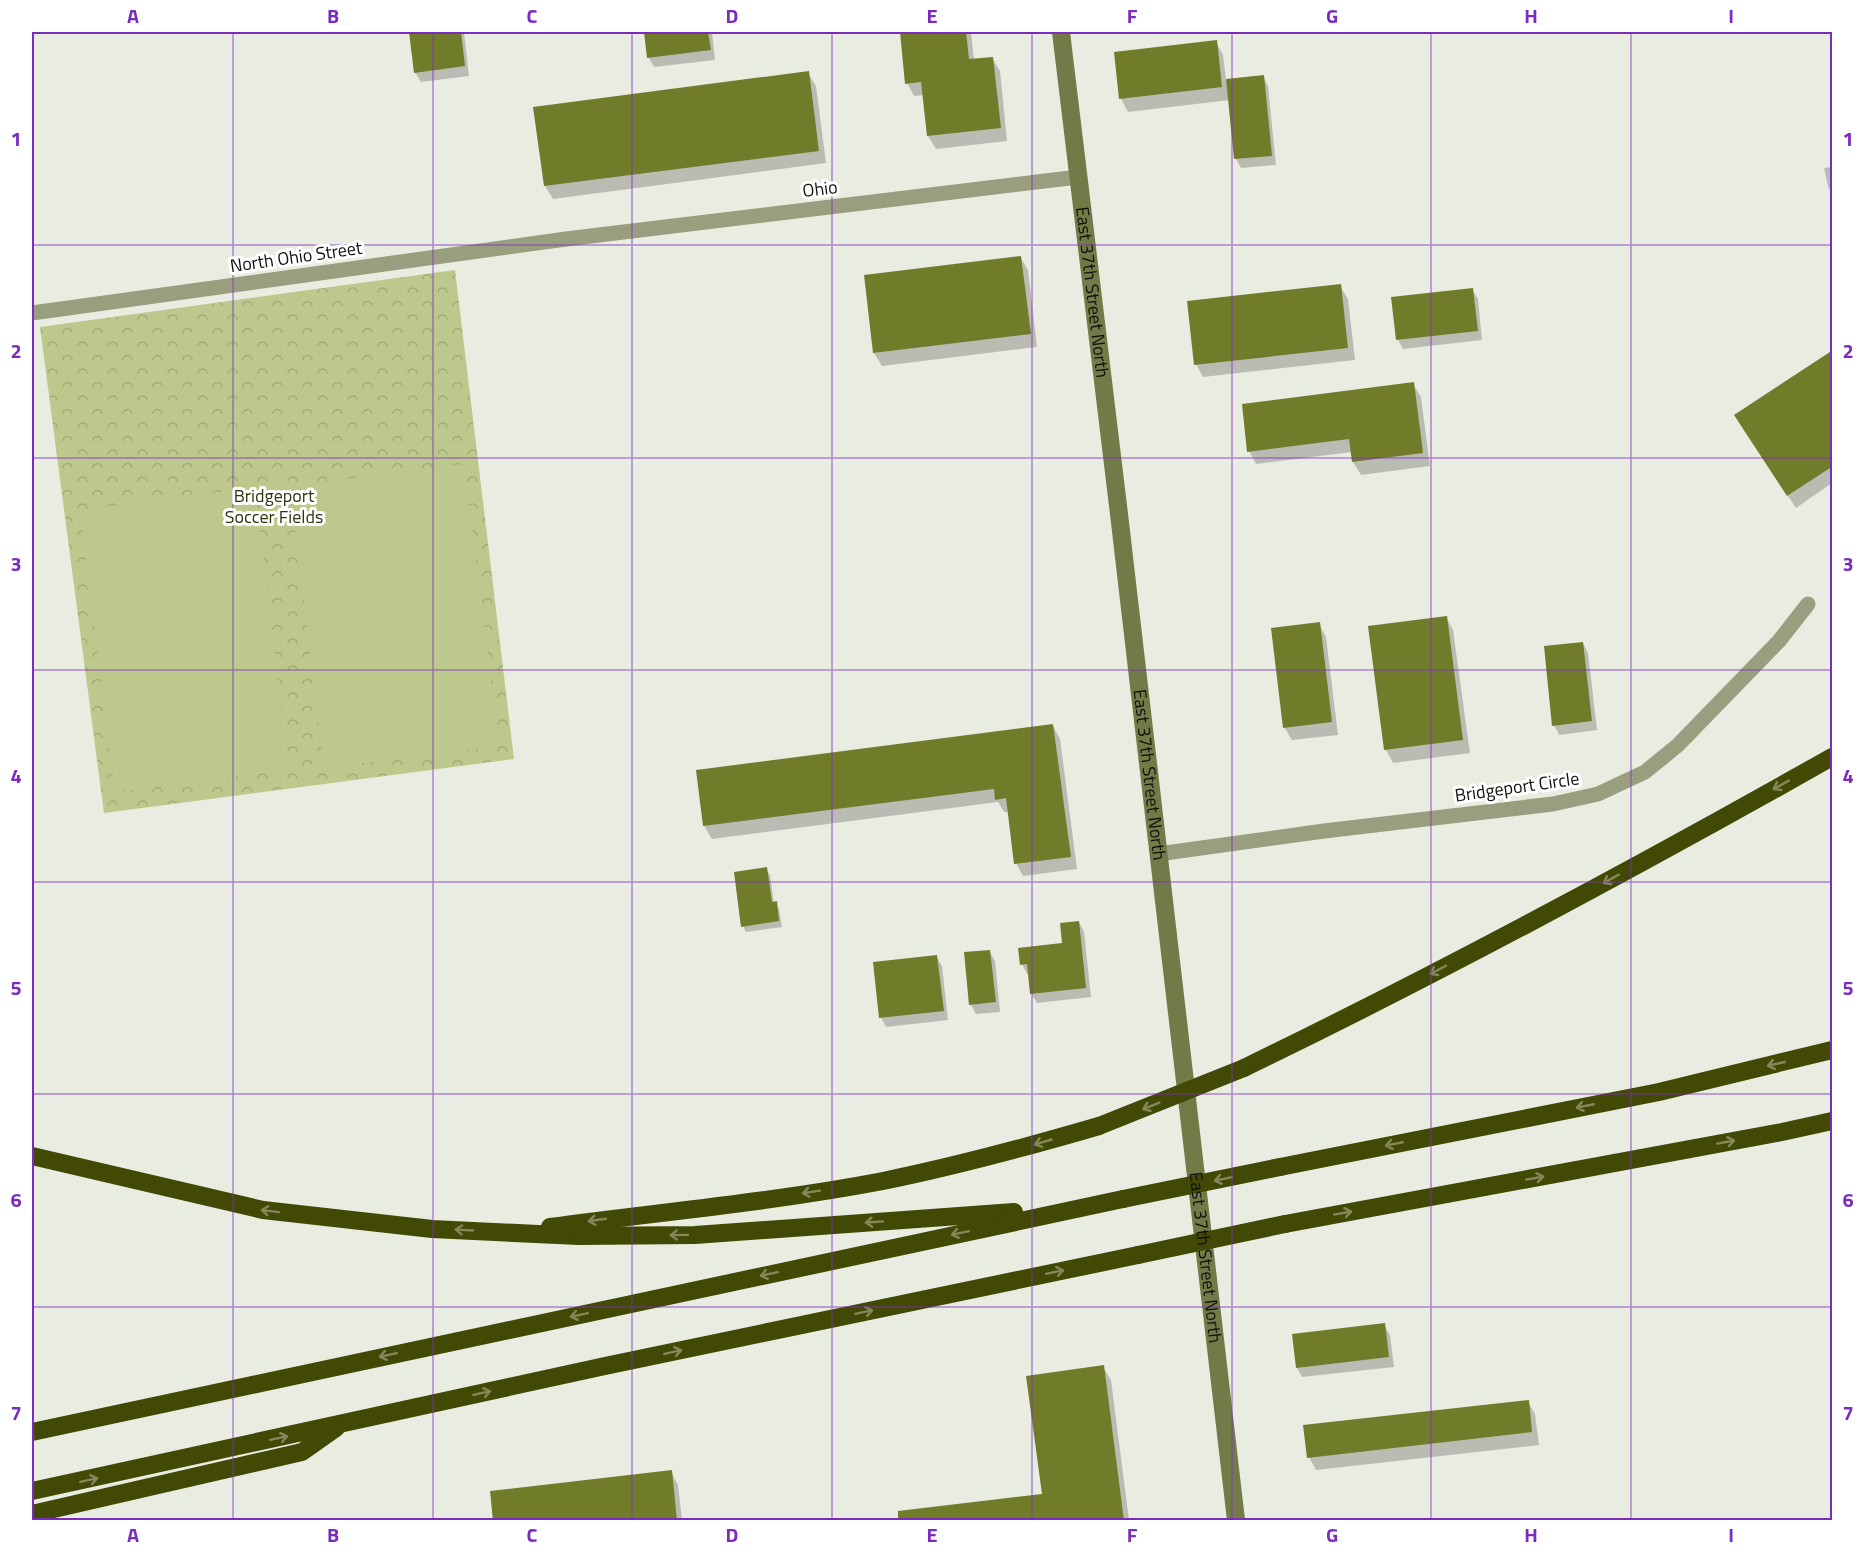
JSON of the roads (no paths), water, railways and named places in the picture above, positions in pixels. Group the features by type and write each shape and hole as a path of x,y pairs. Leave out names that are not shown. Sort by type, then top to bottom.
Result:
{"highway":[{"path":"508,1233 705,1208 882,1181 983,1159 1099,1126 1244,1068 1368,1008 1588,892 1833,757"},
{"path":"32,1431 1079,1208 1659,1092 1833,1050"},
{"path":"32,1491 605,1366 1285,1224 1833,1121"},
{"path":"1782,1132 1833,1126"},
{"path":"32,1156 262,1210 432,1229 508,1233 579,1236 695,1235 1079,1208"},
{"path":"32,1514 302,1452 342,1424"}],"main road":[{"name":"East 37th Street North","path":"1061,32 1236,1521"}],"street":[{"name":"Ohio","path":"566,239 1078,177"},
{"name":"North Ohio Street","path":"32,313 566,239"},
{"name":"Bridgeport Circle","path":"1158,854 1553,804 1598,794 1644,772 1678,745 1779,641 1808,604"}],"park label":[{"name":"Bridgeport Soccer Fields","path":"274,506"}]}
